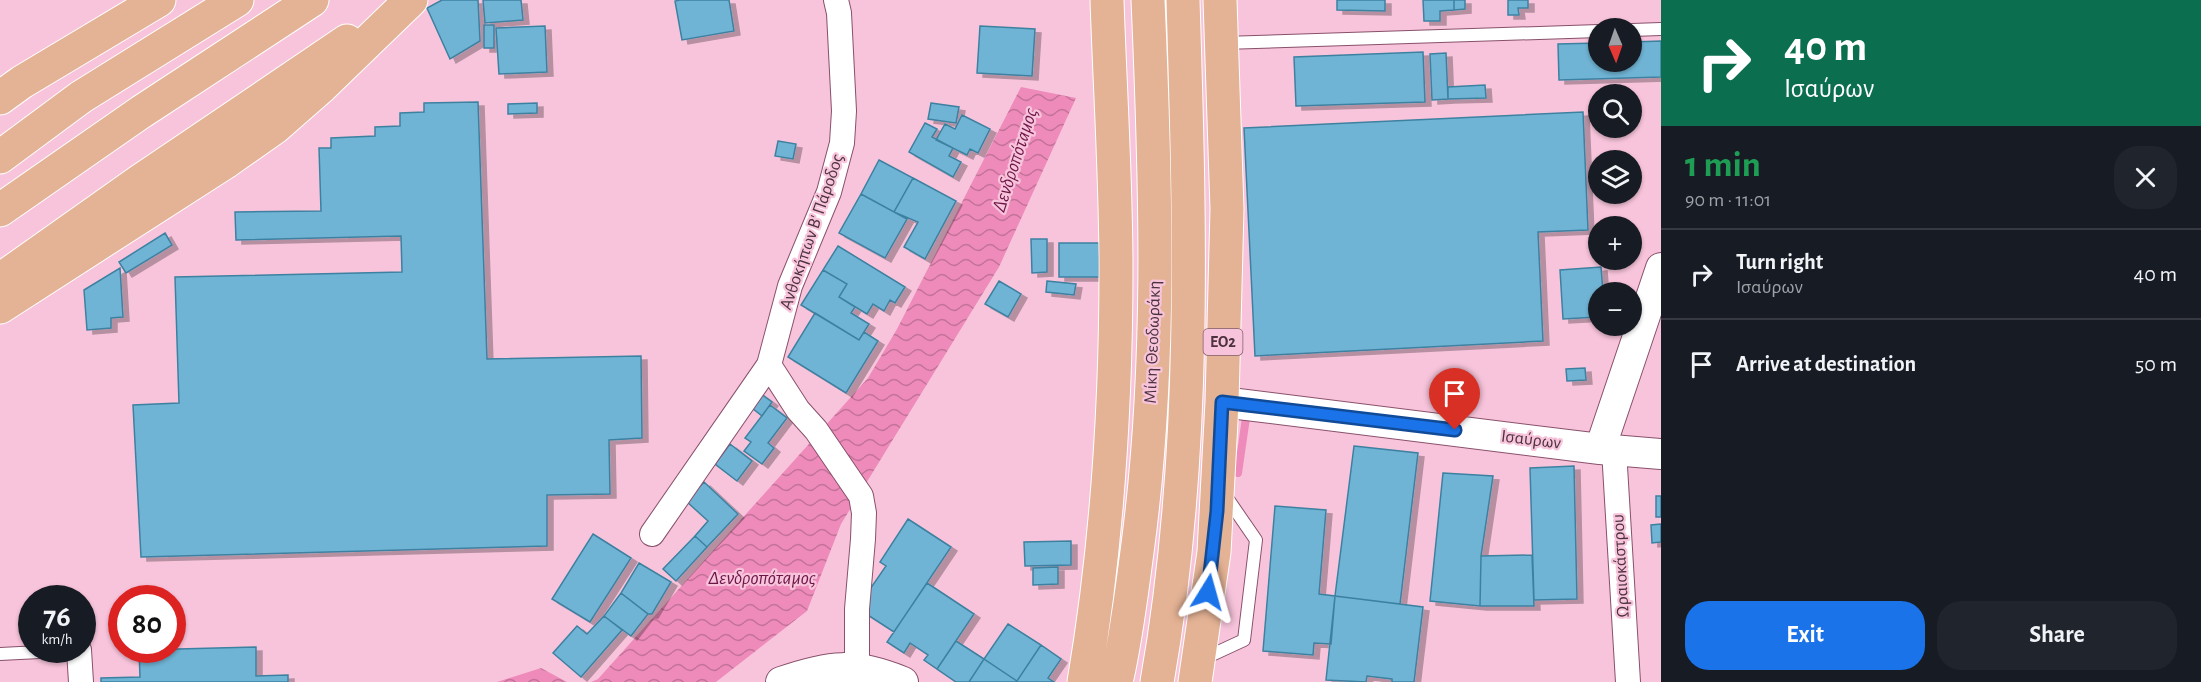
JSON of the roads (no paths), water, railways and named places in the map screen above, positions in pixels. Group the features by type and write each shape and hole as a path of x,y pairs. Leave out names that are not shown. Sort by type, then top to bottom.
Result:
{"highway":[{"path":"0,98 22,82 159,0"},
{"path":"0,156 81,97 237,0"},
{"path":"0,210 141,112 312,0"},
{"path":"0,280 140,181 409,0"},
{"path":"0,307 227,161 274,128 322,86 409,0"},
{"path":"1084,682 1097,593 1108,485 1114,367 1114,166 1107,0"},
{"name":"Μίκη Θεοδωράκη","path":"1116,682 1142,519 1154,352 1155,209 1148,0"},
{"name":"Μίκη Θεοδωράκη","path":"1157,682 1173,568 1186,398 1189,214 1183,0"},
{"name":"ΕΟ2","path":"1197,671 1214,552 1222,402 1227,209 1220,0"}],"street":[{"name":"Ανθοκήπων Β' Πάροδος","path":"652,534 769,365 790,286 830,192 842,143 843,80 836,0"},
{"name":"Ωραιοκάστρου","path":"1628,682 1607,450 1661,268"},
{"path":"769,365 798,410 816,430 861,496 864,513 857,609 857,668"},
{"name":"Ισαύρων","path":"1222,402 1607,450 1661,454"},
{"path":"80,663 81,682"},
{"path":"781,682 803,674 832,668 876,671 903,682"}],"lane":[{"path":"1642,30 1661,29"},
{"path":"1221,43 1588,31"},
{"path":"0,654 18,653"}],"water":[{"name":"Δενδροπόταμος","path":"1021,87 1076,98 999,267 841,524 807,611 716,682 591,682 598,679 868,378 897,329"},
{"path":"541,668 567,682 497,682"}],"waterway":[{"path":"1238,473 1247,411"}]}
